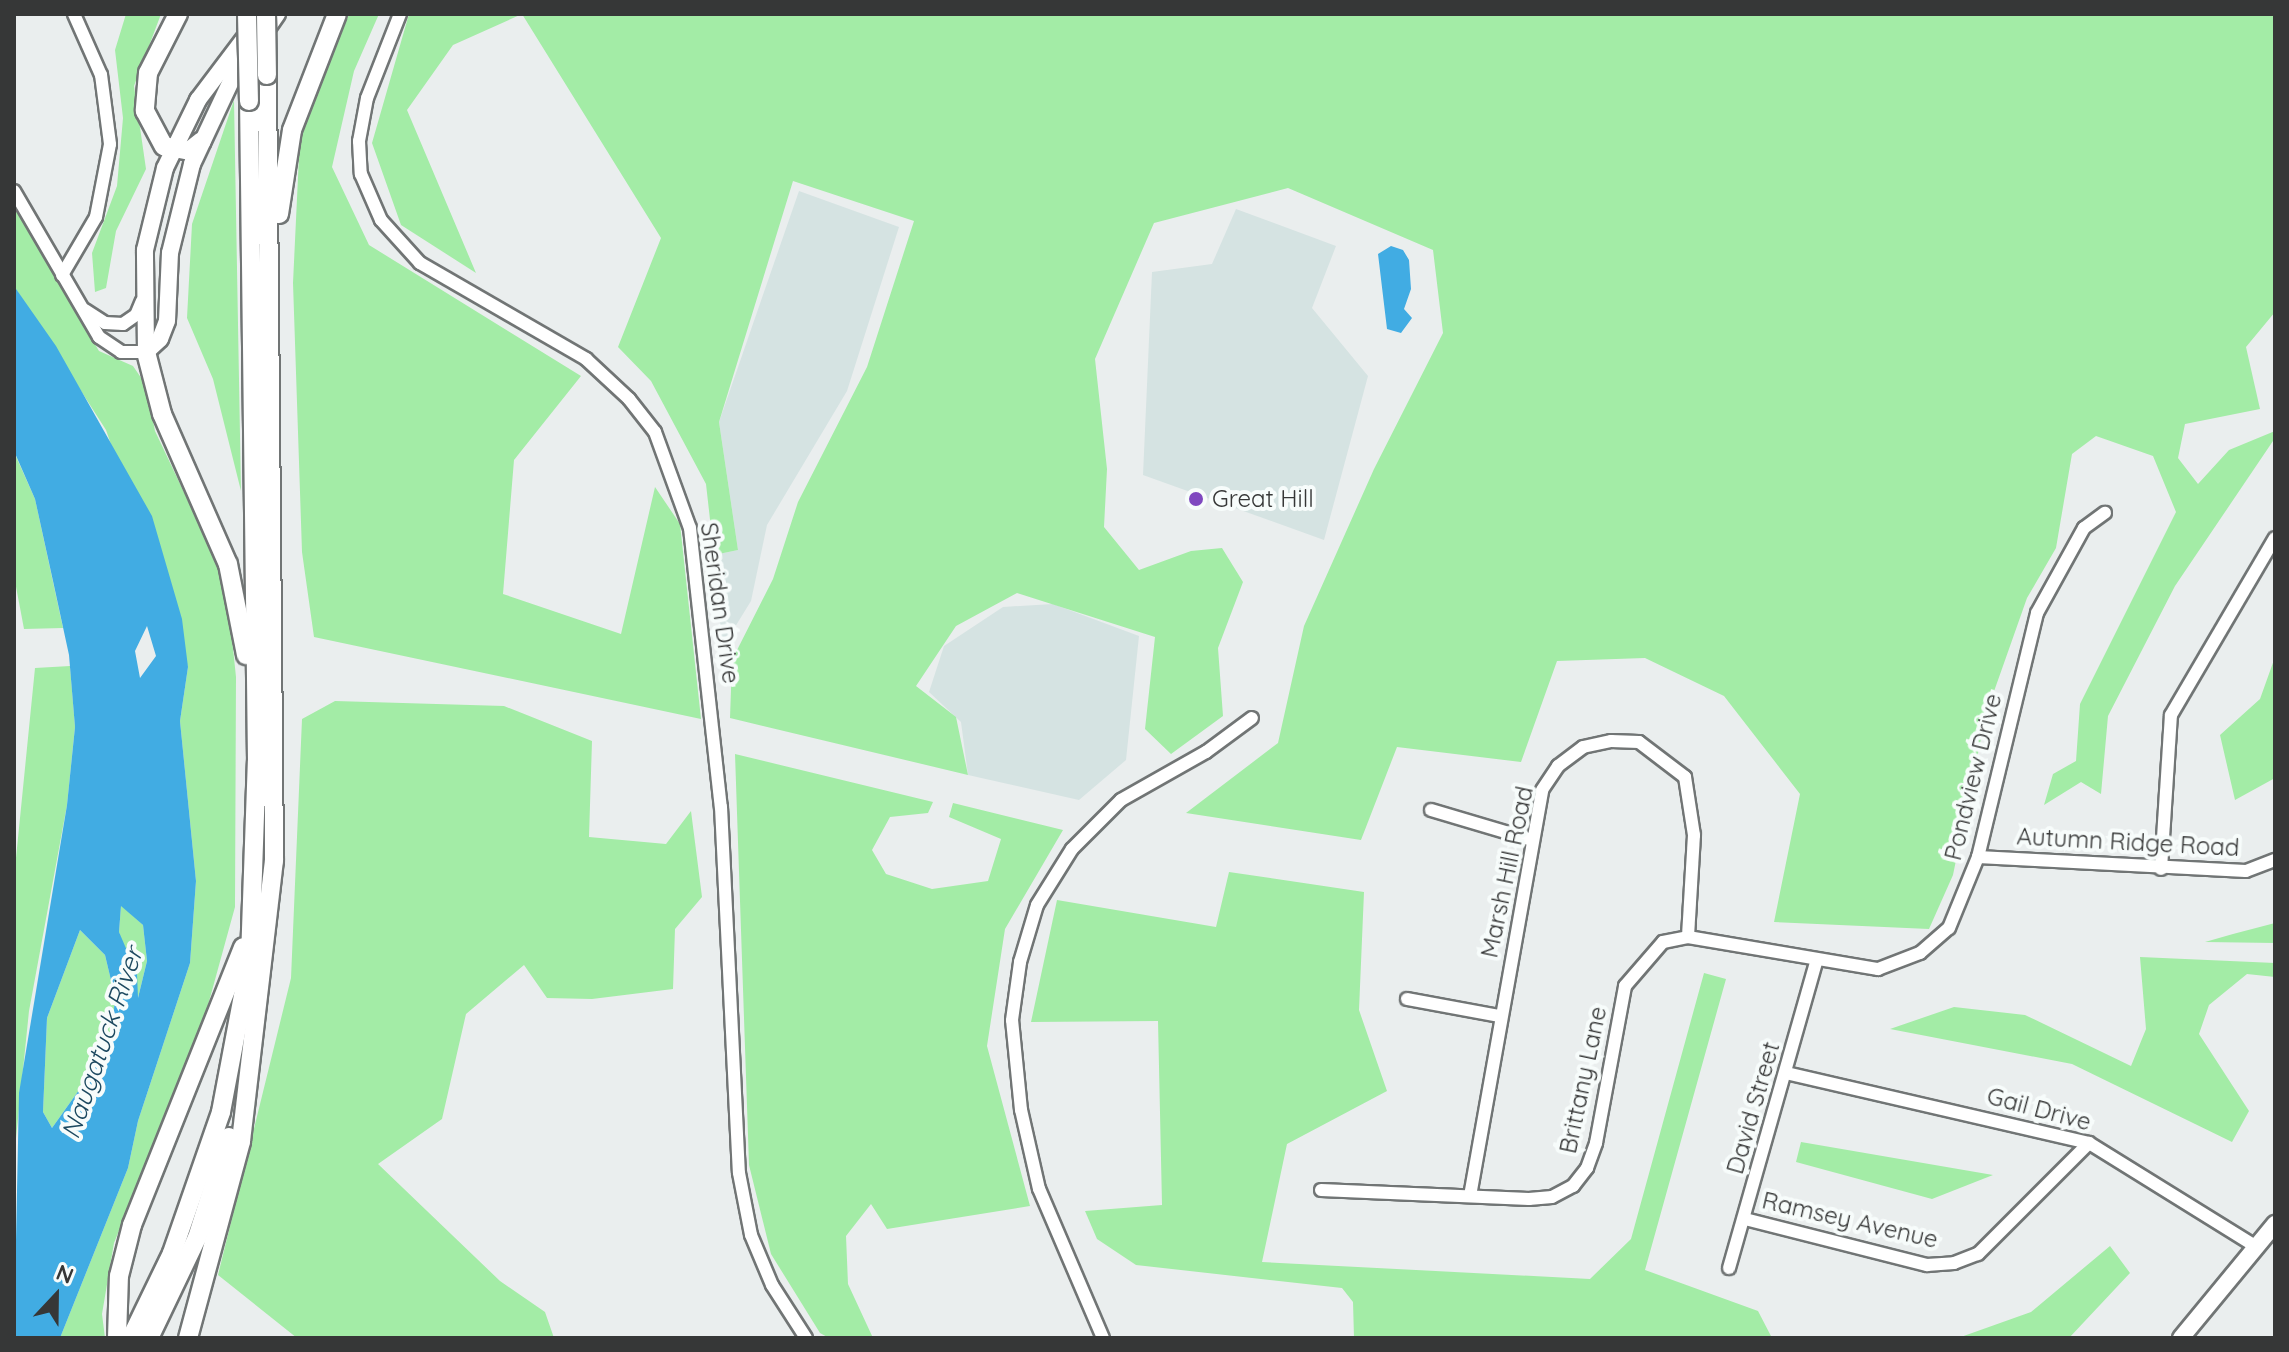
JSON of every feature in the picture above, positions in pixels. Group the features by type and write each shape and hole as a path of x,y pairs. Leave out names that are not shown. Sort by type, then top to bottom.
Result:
{"highway":[{"path":"178,14 152,61 143,98 153,133 172,150 189,151 202,141"},
{"path":"131,1338 172,1253 221,1112 250,958 257,761 247,14"},
{"path":"188,1338 241,1141 260,998 276,802 264,14"},
{"path":"270,341 287,150 337,14"},
{"path":"146,352 162,414 234,582 257,761"},
{"path":"117,1338 119,1276 132,1225 223,1007 244,944 254,885"},
{"path":"149,1338 197,1238 214,1186 260,998"}],"main road":[{"path":"146,352 142,301 149,226 172,150 207,86 264,14"},
{"path":"146,352 164,330 173,231 202,141 232,79 277,14"},
{"path":"2181,1338 2275,1224"}],"street":[{"path":"62,275 96,217 110,144 101,75 74,14"},
{"name":"Sheridan Drive","path":"400,14 367,98 359,141 361,174 381,220 420,263 586,359 629,399 655,432 690,528 721,807 739,1173 751,1235 772,1285 806,1338"},
{"path":"14,191 80,306 106,344 129,354 146,352"},
{"path":"80,306 114,324 130,320 142,301"},
{"name":"Pondview Drive","path":"1817,960 1878,969 1920,953 1949,928 1978,857 2037,613 2084,528 2105,513"},
{"path":"2161,869 2171,715 2275,538"},
{"path":"1103,1338 1039,1189 1023,1123 1012,1020 1020,962 1037,905 1072,849 1121,800 1206,752 1252,718"},
{"name":"Marsh Hill Road","path":"1470,1196 1499,1016 1542,790 1558,766 1583,747 1611,741 1639,742 1665,757 1685,777 1691,802 1688,937"},
{"path":"1431,810 1532,840"},
{"name":"Autumn Ridge Road","path":"1978,857 2161,869 2246,871 2275,860"},
{"path":"1688,937 1817,960"},
{"name":"Brittany Lane","path":"1321,1190 1552,1197 1573,1186 1587,1168 1596,1143 1625,986 1644,958 1663,942 1688,937"},
{"name":"David Street","path":"1729,1268 1817,960"},
{"path":"1407,999 1499,1016"},
{"name":"Gail Drive","path":"1786,1073 2089,1143 2257,1247"},
{"name":"Ramsey Avenue","path":"1745,1219 1927,1265 1954,1263 1978,1254 2089,1143"}],"shaded area":[{"path":"799,191 899,227 847,391 767,525 751,601 722,648 714,555 738,550 719,422"},
{"path":"1236,209 1336,246 1312,308 1368,376 1324,540 1143,475 1152,272 1212,264"},
{"path":"1053,604 1139,636 1126,760 1079,800 968,775 961,722 929,692 944,646 1003,607"}],"green space":[{"path":"126,14 161,14 134,86 146,169 116,231 106,288 95,292 92,253 117,186 123,118 115,50"},
{"path":"349,14 379,14 354,71 332,167 369,245 581,376 514,460 503,594 621,634 655,487 680,524 701,719 314,637 302,552 293,283 300,135"},
{"path":"409,14 522,14 453,45 407,110 476,273 401,225 372,143"},
{"path":"522,14 2275,14 2275,312 2246,347 2260,409 2185,424 2178,458 2198,484 2229,450 2275,431 2275,438 2175,586 2108,716 2101,794 2081,782 2044,805 2053,774 2076,761 2080,704 2176,512 2153,456 2096,436 2072,454 2056,548 2027,598 1986,714 1953,875 1929,929 1774,922 1800,794 1724,696 1645,658 1557,661 1521,762 1397,747 1361,840 1186,813 1278,743 1304,626 1374,469 1443,333 1433,250 1288,188 1154,223 1095,359 1107,469 1104,527 1139,570 1191,551 1222,548 1243,582 1218,648 1223,716 1171,754 1145,729 1155,637 1017,593 956,626 916,686 956,717 968,775 730,718 732,660 773,579 798,502 867,367 914,221 793,181 719,422 738,550 714,555 706,484 651,381 618,347 661,238"},
{"path":"234,100 241,491 213,379 187,318 192,224"},
{"path":"14,206 99,351 133,366 146,385 155,431 226,581 236,677 235,907 202,1027 114,1243 102,1314 105,1338 60,1338 128,1168 138,1121 190,963 196,881 180,721 188,667 106,430 14,286"},
{"path":"14,452 35,499 63,628 24,629 14,576"},
{"path":"2275,657 2275,778 2235,800 2220,735 2260,699"},
{"path":"70,666 75,727 67,805 29,1011 14,1158 14,878 35,668"},
{"path":"335,701 504,706 592,741 589,837 666,844 691,811 702,897 675,929 673,989 592,999 547,998 524,965 466,1014 442,1119 378,1164 500,1281 545,1312 554,1338 297,1338 218,1275 291,978 302,719"},
{"path":"735,754 933,802 928,813 890,817 872,850 886,874 932,889 988,881 1001,839 949,817 953,803 1063,830 1005,929 987,1046 1030,1206 887,1229 871,1204 846,1236 848,1284 873,1338 829,1338 820,1333 771,1254 749,1165"},
{"path":"1229,872 1364,892 1359,1010 1387,1091 1287,1144 1262,1262 1590,1279 1631,1239 1704,973 1726,979 1645,1270 1758,1311 1772,1338 1354,1338 1353,1302 1342,1288 1136,1265 1097,1239 1085,1211 1162,1205 1158,1021 1031,1022 1057,900 1216,927"},
{"path":"121,905 143,925 147,961 137,1002 119,932"},
{"path":"2275,923 2275,943 2205,942 2233,934"},
{"path":"80,930 105,955 115,997 111,1045 52,1128 43,1112 47,1018"},
{"path":"2140,957 2275,963 2275,977 2247,974 2209,1005 2199,1034 2249,1111 2232,1142 2072,1064 1890,1029 1954,1007 2025,1015 2131,1066 2146,1029"},
{"path":"1801,1142 1993,1175 1932,1199 1796,1162"},
{"path":"2110,1246 2130,1273 2069,1338 1958,1338 2031,1312"}],"water":[{"path":"1391,246 1403,250 1409,260 1411,289 1404,309 1412,318 1401,333 1387,329 1378,254"},
{"path":"14,286 56,346 152,516 182,619 188,667 180,721 196,881 190,963 138,1121 128,1168 60,1338 14,1338 19,1093 67,805 75,727 69,655 35,499 14,451","holes":["147,626 156,656 140,678 135,651","121,906 143,925 147,961 138,998 137,974 119,932","80,930 105,955 115,997 111,1045 52,1128 43,1112 47,1018"]}],"place":[{"name":"Great Hill","path":"1196,499"}],"water label":[{"name":"Naugatuck River","path":"102,1043"}]}
